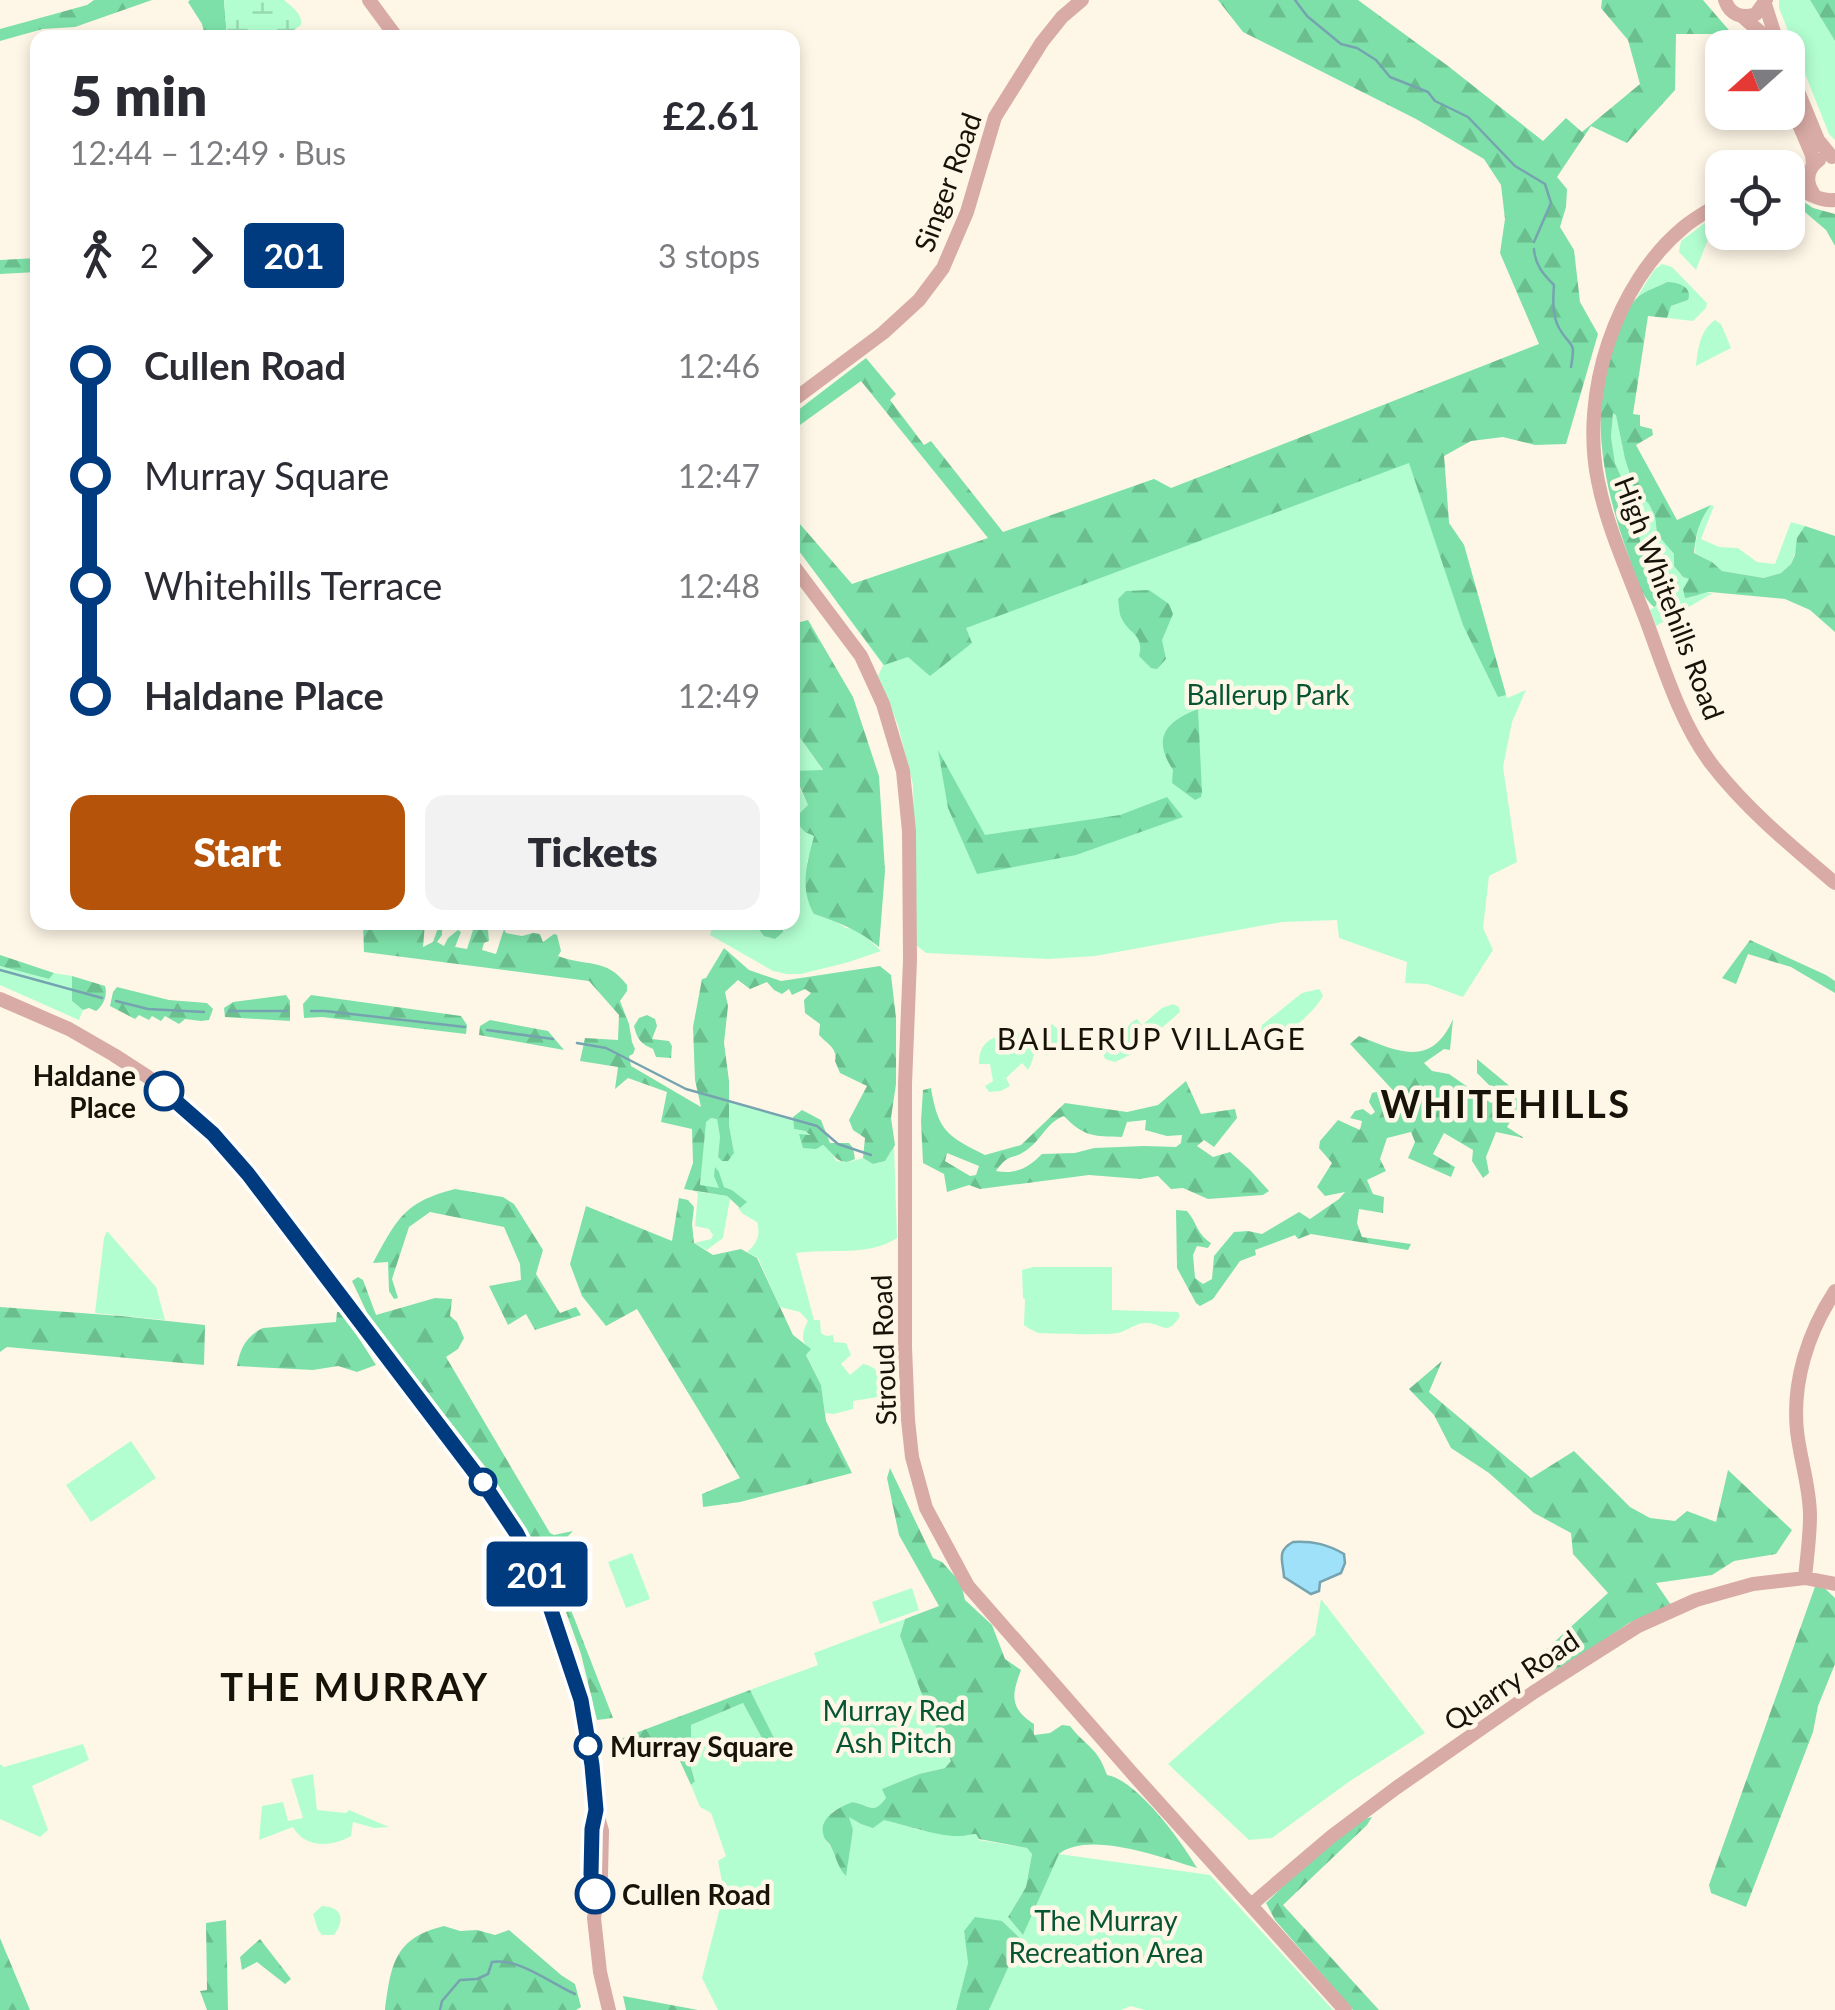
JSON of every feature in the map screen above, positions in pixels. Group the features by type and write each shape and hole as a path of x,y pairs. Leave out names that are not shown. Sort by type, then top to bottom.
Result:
{"street":[{"path":"369,0 392,30"},
{"name":"Singer Road","path":"800,395 883,333 919,300 942,268 967,212 994,118 1042,42 1082,0"},
{"path":"1725,0 1731,11 1758,30"},
{"path":"1743,17 1756,14 1765,2"},
{"path":"1765,2 1774,30"},
{"path":"1805,108 1818,140 1834,158"},
{"path":"1801,130 1812,155 1808,183 1813,194"},
{"path":"1805,172 1818,160 1834,158"},
{"path":"1805,190 1833,202"},
{"name":"High Whitehills Road","path":"1705,213 1685,226 1662,250 1634,288 1610,333 1594,410 1597,480 1608,519 1684,716 1705,754 1764,821 1835,883"},
{"name":"Stroud Road","path":"800,575 861,656 882,704 903,771 910,868 905,1346 912,1457 926,1508 968,1586 1345,2010"},
{"path":"0,999 69,1029 114,1055 148,1077 213,1134 248,1174 485,1486 517,1534 543,1586 581,1700 596,1810 591,1874 596,1898 594,1918 608,2005"},
{"path":"1806,1578 1810,1514 1796,1404 1814,1329 1835,1291"},
{"name":"Quarry Road","path":"1251,1905 1396,1788 1534,1692 1638,1626 1696,1600 1742,1587 1806,1578 1835,1584"}],"green space":[{"path":"94,0 152,0 75,27 30,30 0,41 0,29"},
{"path":"224,0 226,30 203,30 188,2"},
{"path":"224,0 284,0 301,21 294,30 226,30"},
{"path":"1218,0 1358,0 1543,141 1566,118 1582,132 1640,84 1628,40 1601,8 1602,0 1703,0 1729,30 1676,34 1675,90 1627,143 1591,126 1557,177 1567,189 1560,227 1574,250 1580,302 1598,334 1566,444 1535,445 1503,437 1471,441 1444,456 1449,523 1464,545 1506,695 1498,697 1463,625 1409,463 966,628 972,643 930,676 908,657 884,665 800,552 800,524 852,584 988,538 861,381 800,425 800,409 866,358 896,394 890,400 924,445 931,441 1003,532 1154,479 1171,488 1539,344 1500,253 1505,219 1501,185 1484,159 1416,119 1243,32"},
{"path":"1779,0 1810,0 1835,41 1835,140 1829,134 1805,74 1805,30 1788,30"},
{"path":"1810,0 1835,0 1835,41"},
{"path":"1805,203 1835,214 1835,246 1826,230 1805,212"},
{"path":"1705,223 1705,247 1696,270 1679,252 1681,241"},
{"path":"30,258 30,272 0,274 0,260"},
{"path":"1662,264 1672,267 1707,303 1693,321 1667,318 1671,306 1688,300 1667,282 1637,297"},
{"path":"1667,282 1684,286 1689,295 1688,300 1671,306 1667,318 1648,316 1633,414 1640,415 1640,426 1652,429 1653,435 1636,445 1677,520 1711,505 1699,528 1694,553 1722,571 1764,578 1781,573 1791,564 1797,538 1805,526 1835,536 1835,632 1810,610 1785,599 1710,592 1685,598 1683,589 1689,579 1674,566 1674,554 1657,534 1649,504 1635,490 1613,413 1615,463 1648,569 1661,580 1678,582 1669,598 1654,607 1640,587 1604,465 1603,383 1633,303"},
{"path":"1715,320 1721,324 1731,348 1696,366 1703,334"},
{"path":"1613,413 1635,490 1649,504 1657,534 1674,554 1674,566 1690,579 1690,598 1713,593 1656,626 1650,610 1669,598 1677,582 1654,579 1648,569 1615,463"},
{"name":"Ballerup Park","path":"1444,456 1449,523 1464,545 1507,698 1526,690 1512,722 1503,767 1517,862 1489,876 1483,928 1493,950 1463,997 1427,984 1405,983 1407,962 1339,938 1337,920 1282,922 1095,956 1049,959 926,953 916,945 913,785 898,725 878,676 883,665 834,598 852,584 1154,479 1171,488"},
{"path":"1711,505 1714,506 1701,539 1719,547 1738,548 1757,562 1775,564 1791,522 1805,526 1791,564 1781,573 1764,578 1722,571 1695,553 1699,528"},
{"path":"1149,590 1169,604 1173,614 1162,640 1166,659 1157,669 1139,656 1140,643 1121,617 1118,599 1126,591"},
{"path":"808,620 853,697 879,776 885,871 879,947 848,927 814,914 809,904 806,875 814,836 800,826 800,813 808,805 800,787 800,771 823,770 800,738 800,622"},
{"path":"1198,709 1202,792 1195,800 1172,783 1173,770 1163,740 1170,726"},
{"path":"800,738 823,771 800,771"},
{"path":"938,750 985,835 1120,815 1167,797 1183,817 1076,855 977,874 948,808"},
{"path":"800,789 815,836 807,862 814,914 859,930 881,951 801,974 787,974 773,971 710,935 711,930 800,930"},
{"path":"363,930 424,930 423,947 433,942 437,930 442,930 442,935 437,942 444,946 458,930 461,932 455,947 467,949 473,930 488,930 489,941 482,950 496,954 504,930 522,936 540,934 543,942 557,935 561,951 558,956 603,966 627,985 620,1001 635,1049 629,1056 631,1066 701,1107 695,1080 693,1027 702,979 724,948 749,970 781,981 880,966 891,975 896,1018 896,1084 891,1118 895,1145 885,1161 873,1164 863,1158 865,1138 853,1130 849,1120 867,1086 840,1073 833,1049 819,1035 820,1024 805,1013 804,1000 811,993 805,989 792,995 789,989 782,994 767,982 750,989 738,980 725,992 728,1006 724,1043 734,1153 728,1161 718,1157 717,1119 711,1118 706,1122 700,1185 719,1188 715,1167 724,1187 747,1202 740,1208 727,1196 684,1189 693,1163 692,1129 661,1122 667,1092 628,1078 615,1089 618,1067 580,1061 585,1038 618,1040 619,1015 589,981 364,952"},
{"path":"759,930 783,930 775,939"},
{"path":"1750,940 1826,975 1835,981 1835,993 1791,967 1748,954 1736,984 1722,978"},
{"path":"0,955 54,973 49,979 0,966"},
{"path":"0,966 49,979 54,973 72,976 72,1001 83,1010 79,1020 0,985"},
{"path":"72,976 105,986 104,1000 96,1011 83,1010 72,1001"},
{"path":"117,987 169,1000 207,1003 213,1009 209,1020 185,1019 179,1024 165,1016 161,1021 139,1015 135,1019 110,1006"},
{"path":"1319,989 1323,995 1320,1000 1297,1024 1278,1035 1261,1033 1262,1025 1302,993"},
{"path":"286,995 290,1001 290,1021 225,1017 224,1008 233,1002"},
{"path":"311,995 461,1016 467,1025 466,1034 304,1018 303,1004"},
{"path":"1173,1004 1180,1012 1132,1054 1115,1062 1105,1059 1105,1045 1111,1048 1120,1041 1132,1022 1137,1019 1142,1025"},
{"path":"647,1015 655,1019 657,1026 652,1039 669,1041 671,1058 656,1057 653,1049 638,1038 634,1026"},
{"path":"1453,1019 1450,1050 1444,1049 1424,1063 1432,1071 1449,1074 1491,1103 1496,1100 1493,1089 1477,1073 1477,1059 1524,1098 1507,1127 1524,1138 1496,1132 1486,1157 1489,1173 1483,1178 1472,1161 1473,1150 1444,1133 1433,1154 1455,1167 1451,1177 1408,1158 1415,1142 1411,1132 1387,1138 1380,1159 1386,1171 1367,1180 1373,1194 1384,1197 1383,1213 1359,1209 1357,1223 1362,1237 1411,1244 1408,1250 1311,1234 1298,1239 1295,1235 1255,1250 1256,1255 1240,1261 1213,1299 1200,1306 1196,1303 1177,1268 1176,1210 1187,1211 1211,1243 1208,1248 1197,1246 1193,1255 1195,1278 1203,1284 1212,1279 1214,1256 1234,1232 1262,1234 1299,1212 1310,1219 1345,1192 1325,1196 1317,1187 1332,1163 1319,1148 1320,1141 1338,1120 1360,1130 1362,1121 1350,1118 1363,1109 1371,1115 1375,1112 1369,1102 1372,1093 1385,1090 1399,1102 1402,1100 1350,1044 1359,1036 1400,1051 1424,1050 1435,1045"},
{"path":"490,1020 548,1031 564,1050 479,1035 480,1026"},
{"path":"1052,1024 1068,1038 1046,1056 1044,1039"},
{"path":"1014,1032 1030,1037 1032,1062 1028,1070 1022,1063 1006,1078 1010,1086 989,1092 985,1086 993,1081 990,1064 979,1064 982,1050 994,1038"},
{"path":"1186,1081 1201,1114 1235,1109 1237,1118 1214,1147 1204,1140 1197,1146 1213,1157 1230,1152 1269,1191 1263,1195 1208,1199 1183,1188 1171,1189 1158,1176 1140,1179 1089,1175 980,1189 969,1185 947,1192 944,1174 923,1163 923,1090 931,1088 937,1114 946,1130 985,1155 1021,1145 1065,1103 1127,1112 1158,1105","holes":["1064,1116 1083,1132 1112,1137 1122,1137 1127,1122 1146,1120 1145,1130 1182,1135 1181,1143 1176,1147 1094,1148 1042,1154 1021,1169 996,1171 1005,1161 1028,1149 1053,1122","947,1153 979,1166 976,1175 970,1176 945,1161"]},
{"path":"729,1101 793,1119 794,1129 811,1137 800,1135 828,1148 836,1161 885,1161 894,1146 897,1238 861,1250 796,1253 821,1333 833,1335 834,1342 846,1343 851,1355 841,1364 850,1375 863,1364 875,1369 885,1386 887,1407 878,1397 853,1401 853,1409 825,1413 821,1385 806,1354 810,1349 803,1336 808,1321 800,1312 780,1307 758,1258 747,1252 757,1238 757,1222 738,1208 746,1203 724,1187 719,1172 719,1189 700,1186 705,1122 717,1119 718,1157 734,1153"},
{"path":"802,1110 821,1120 830,1143 849,1143 855,1159 840,1161 823,1145 803,1148 799,1134 810,1135 794,1129 793,1117"},
{"path":"455,1189 503,1197 514,1204 543,1250 536,1274 560,1313 576,1307 581,1315 535,1330 526,1314 508,1325 489,1286 521,1280 520,1264 504,1227 430,1212 409,1227 392,1279 398,1298 394,1299 389,1291 388,1262 373,1263 381,1248 404,1214 424,1200"},
{"path":"693,1191 730,1199 723,1238 707,1250 694,1243 713,1235 709,1229 695,1226 698,1193"},
{"path":"679,1198 694,1207 694,1243 713,1255 741,1249 757,1258 793,1335 811,1349 806,1355 821,1385 826,1421 852,1473 740,1502 703,1507 702,1494 740,1478 637,1309 606,1326 582,1296 570,1264 586,1206 672,1241"},
{"path":"107,1231 156,1287 165,1320 95,1313"},
{"path":"1112,1267 1112,1310 1178,1312 1180,1316 1168,1328 1143,1323 1113,1334 1038,1333 1024,1325 1022,1270"},
{"path":"358,1277 363,1280 376,1315 435,1298 452,1299 450,1316 464,1338 458,1349 446,1357 550,1533 573,1531 567,1537 542,1546 532,1541 494,1478 370,1319 352,1281"},
{"path":"0,1307 205,1325 204,1365 7,1347 0,1352"},
{"path":"337,1312 342,1312 376,1365 357,1372 338,1366 313,1370 237,1366 245,1344 263,1328 336,1322"},
{"path":"1442,1361 1429,1392 1531,1478 1574,1451 1630,1507 1650,1518 1675,1521 1687,1511 1716,1522 1728,1470 1792,1530 1776,1554 1734,1561 1712,1575 1656,1583 1671,1605 1629,1623 1551,1672 1529,1665 1608,1593 1573,1554 1571,1533 1534,1513 1489,1473 1451,1448 1434,1415 1409,1389"},
{"path":"131,1441 156,1478 91,1522 66,1485"},
{"path":"890,1468 933,1558 942,1562 961,1583 965,1600 992,1625 1005,1659 1021,1670 1015,1701 1020,1712 1034,1724 1034,1735 1070,1726 1095,1753 1107,1775 1132,1788 1158,1814 1197,1868 1126,1848 1072,1847 1059,1854 1023,1935 1008,1917 1026,1887 1032,1854 1027,1848 979,1839 976,1834 942,1835 884,1820 873,1828 849,1817 853,1830 846,1876 823,1832 830,1815 853,1802 871,1808 878,1806 886,1798 882,1789 945,1768 951,1761 900,1636 905,1619 939,1606 899,1535 887,1478"},
{"path":"632,1553 650,1599 626,1608 608,1562"},
{"path":"1817,1581 1835,1598 1835,1664 1746,1907 1711,1893 1709,1885"},
{"path":"912,1588 919,1610 880,1624 872,1602"},
{"path":"1321,1599 1425,1733 1272,1838 1249,1840 1168,1764 1315,1635"},
{"path":"571,1610 613,1718 597,1720 566,1612"},
{"name":"The Murray Recreation Area","path":"905,1619 900,1636 951,1761 945,1768 883,1789 886,1798 875,1808 853,1802 832,1812 825,1840 845,1875 853,1830 848,1816 861,1824 884,1819 919,1830 977,1834 979,1840 1027,1848 1032,1854 1026,1887 1008,1917 1023,1934 1059,1854 1210,1875 1333,2010 1145,2010 1131,2006 1121,2010 989,2010 1021,1939 1002,1921 964,1931 968,1963 956,2010 718,2010 702,1978 724,1892 718,1861 726,1856 711,1813 700,1807 691,1785 695,1780 686,1750 691,1742 691,1725 743,1703 770,1753 775,1741 750,1690 818,1665 814,1653"},
{"path":"750,1690 775,1740 786,1745 770,1753 743,1703 691,1725 691,1742 686,1750 695,1781 691,1785 673,1746 609,1747 609,1743"},
{"path":"83,1744 89,1760 32,1786 48,1830 40,1837 0,1819 0,1764 4,1767"},
{"path":"313,1774 317,1810 349,1810 389,1827 374,1828 353,1822 351,1836 327,1844 304,1839 293,1827 259,1840 262,1806 283,1802 288,1821 303,1818 291,1779"},
{"path":"1372,1817 1283,1905 1379,2010 1353,2010 1275,1920 1266,1903 1331,1841"},
{"path":"322,1906 340,1915 334,1935 322,1935 318,1930 313,1914"},
{"path":"975,1917 1002,1921 1021,1939 989,2010 956,2010 968,1963 964,1931"},
{"path":"226,1920 228,2010 207,2010 200,1991 207,1990 206,1923"},
{"path":"444,1926 495,1935 509,1930 575,1984 581,2007 385,2010 393,1967 405,1946 427,1931"},
{"path":"0,1938 30,2010 0,2010"},
{"path":"260,1939 291,1979 285,1984 257,1962 242,1970 240,1957"},
{"path":"623,1996 698,2010 626,2010"}],"water":[{"path":"1293,1542 1320,1544 1344,1554 1341,1573 1320,1582 1319,1591 1311,1594 1284,1577 1282,1553"}],"waterway":[{"path":"1295,0 1307,16 1341,44 1357,48 1376,60 1390,77 1428,92 1435,101 1468,117 1515,166 1545,184 1551,203 1534,242"},
{"path":"1534,249 1540,269 1554,285 1555,318 1573,348 1571,367"},
{"path":"0,970 102,998"},
{"path":"116,1001 148,1009 204,1012"},
{"path":"229,1011 287,1011"},
{"path":"311,1011 465,1027"},
{"path":"487,1030 553,1039"},
{"path":"577,1043 606,1048 686,1089 817,1126 838,1144 871,1155"},
{"path":"440,2010 442,2001 460,1980 488,1974 492,1962 524,1967 575,1994"}],"bus line":[{"name":"201","path":"164,1091 213,1134 248,1174 485,1486 517,1534 543,1586 581,1700 596,1810 591,1874 595,1894"}],"place":[{"name":"Haldane Place","path":"164,1091"},
{"name":"Murray Square","path":"588,1746"},
{"name":"Cullen Road","path":"595,1894"}],"district":[{"name":"BALLERUP VILLAGE","path":"1152,1038"},
{"name":"WHITEHILLS","path":"1506,1103"},
{"name":"THE MURRAY","path":"355,1686"}],"park label":[{"name":"Murray Red Ash Pitch","path":"894,1726"}]}
